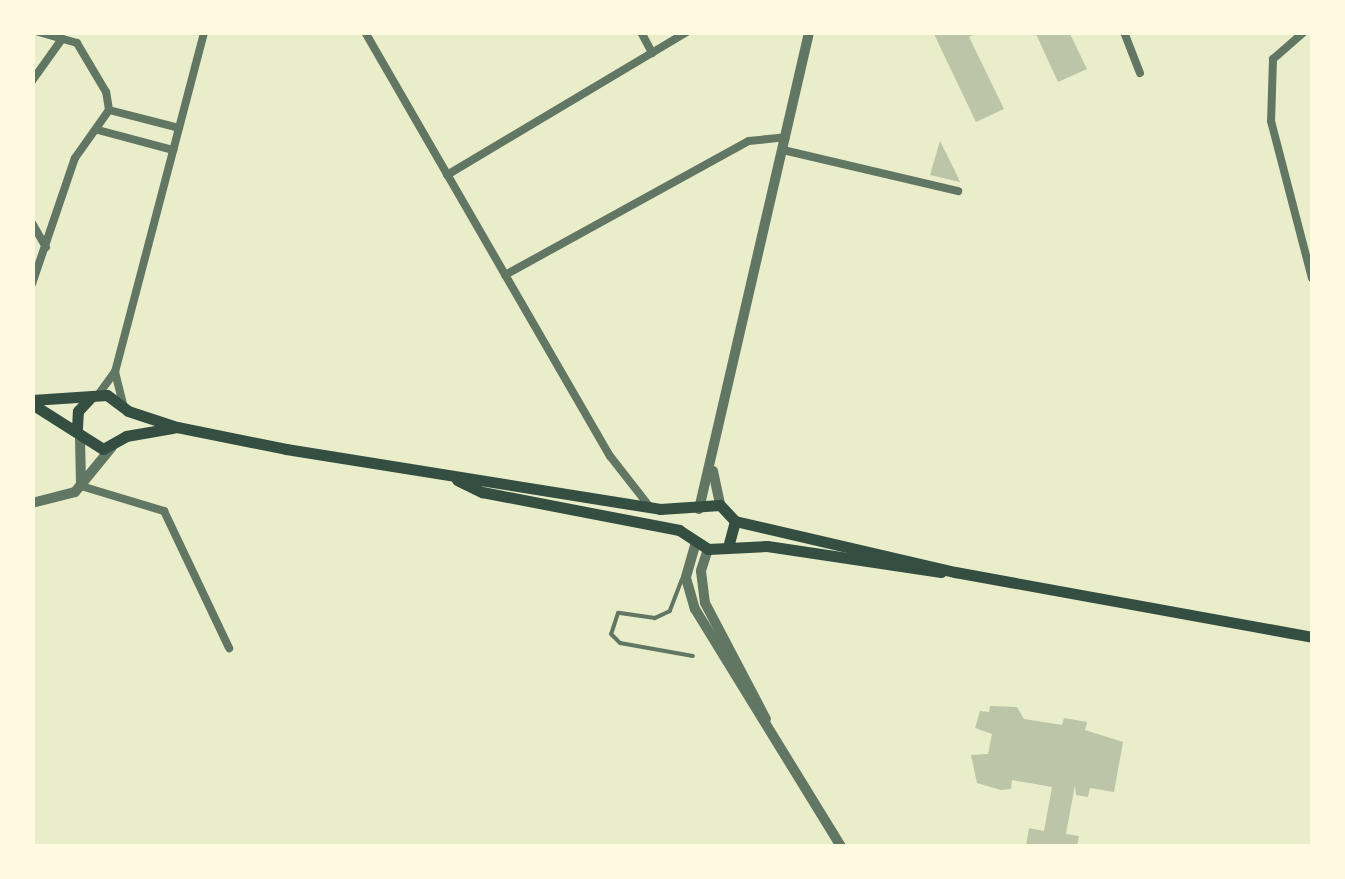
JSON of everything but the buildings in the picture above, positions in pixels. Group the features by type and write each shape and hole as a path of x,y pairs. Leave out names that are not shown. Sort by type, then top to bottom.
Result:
{"main road":[{"path":"79,432 78,411 94,396"},
{"path":"32,402 94,396 178,428 453,478 648,506 698,510 720,505 736,522 956,572 1312,637"},
{"path":"32,402 79,432 94,447 112,447 126,436 178,428"},
{"path":"125,407 126,436"},
{"path":"453,478 482,492 694,539 708,549 729,544 956,572"},
{"path":"694,539 698,510"},
{"path":"729,544 736,522"}],"street":[{"path":"39,32 62,39 85,54 109,110"},
{"path":"94,396 115,372 204,32"},
{"path":"365,32 610,456 648,506"},
{"path":"641,32 652,53"},
{"path":"448,175 686,32"},
{"path":"698,510 713,470 809,32"},
{"path":"1124,32 1140,73"},
{"path":"1304,32 1272,59 1272,121 1312,278"},
{"path":"32,80 62,39"},
{"path":"109,110 179,128"},
{"path":"32,284 75,158 109,110"},
{"path":"98,130 173,150"},
{"path":"506,275 749,140 786,137"},
{"path":"783,150 958,191"},
{"path":"32,223 46,247"},
{"path":"115,372 125,407"},
{"path":"79,432 81,486"},
{"path":"32,503 81,486 112,447"},
{"path":"713,470 720,505"},
{"path":"81,486 164,511 229,648"},
{"path":"694,539 686,570 695,609 841,846"},
{"path":"708,549 701,571 705,604 768,725"}],"lane":[{"path":"686,570 670,611 655,618 618,613 611,634 620,642 693,656"}]}
